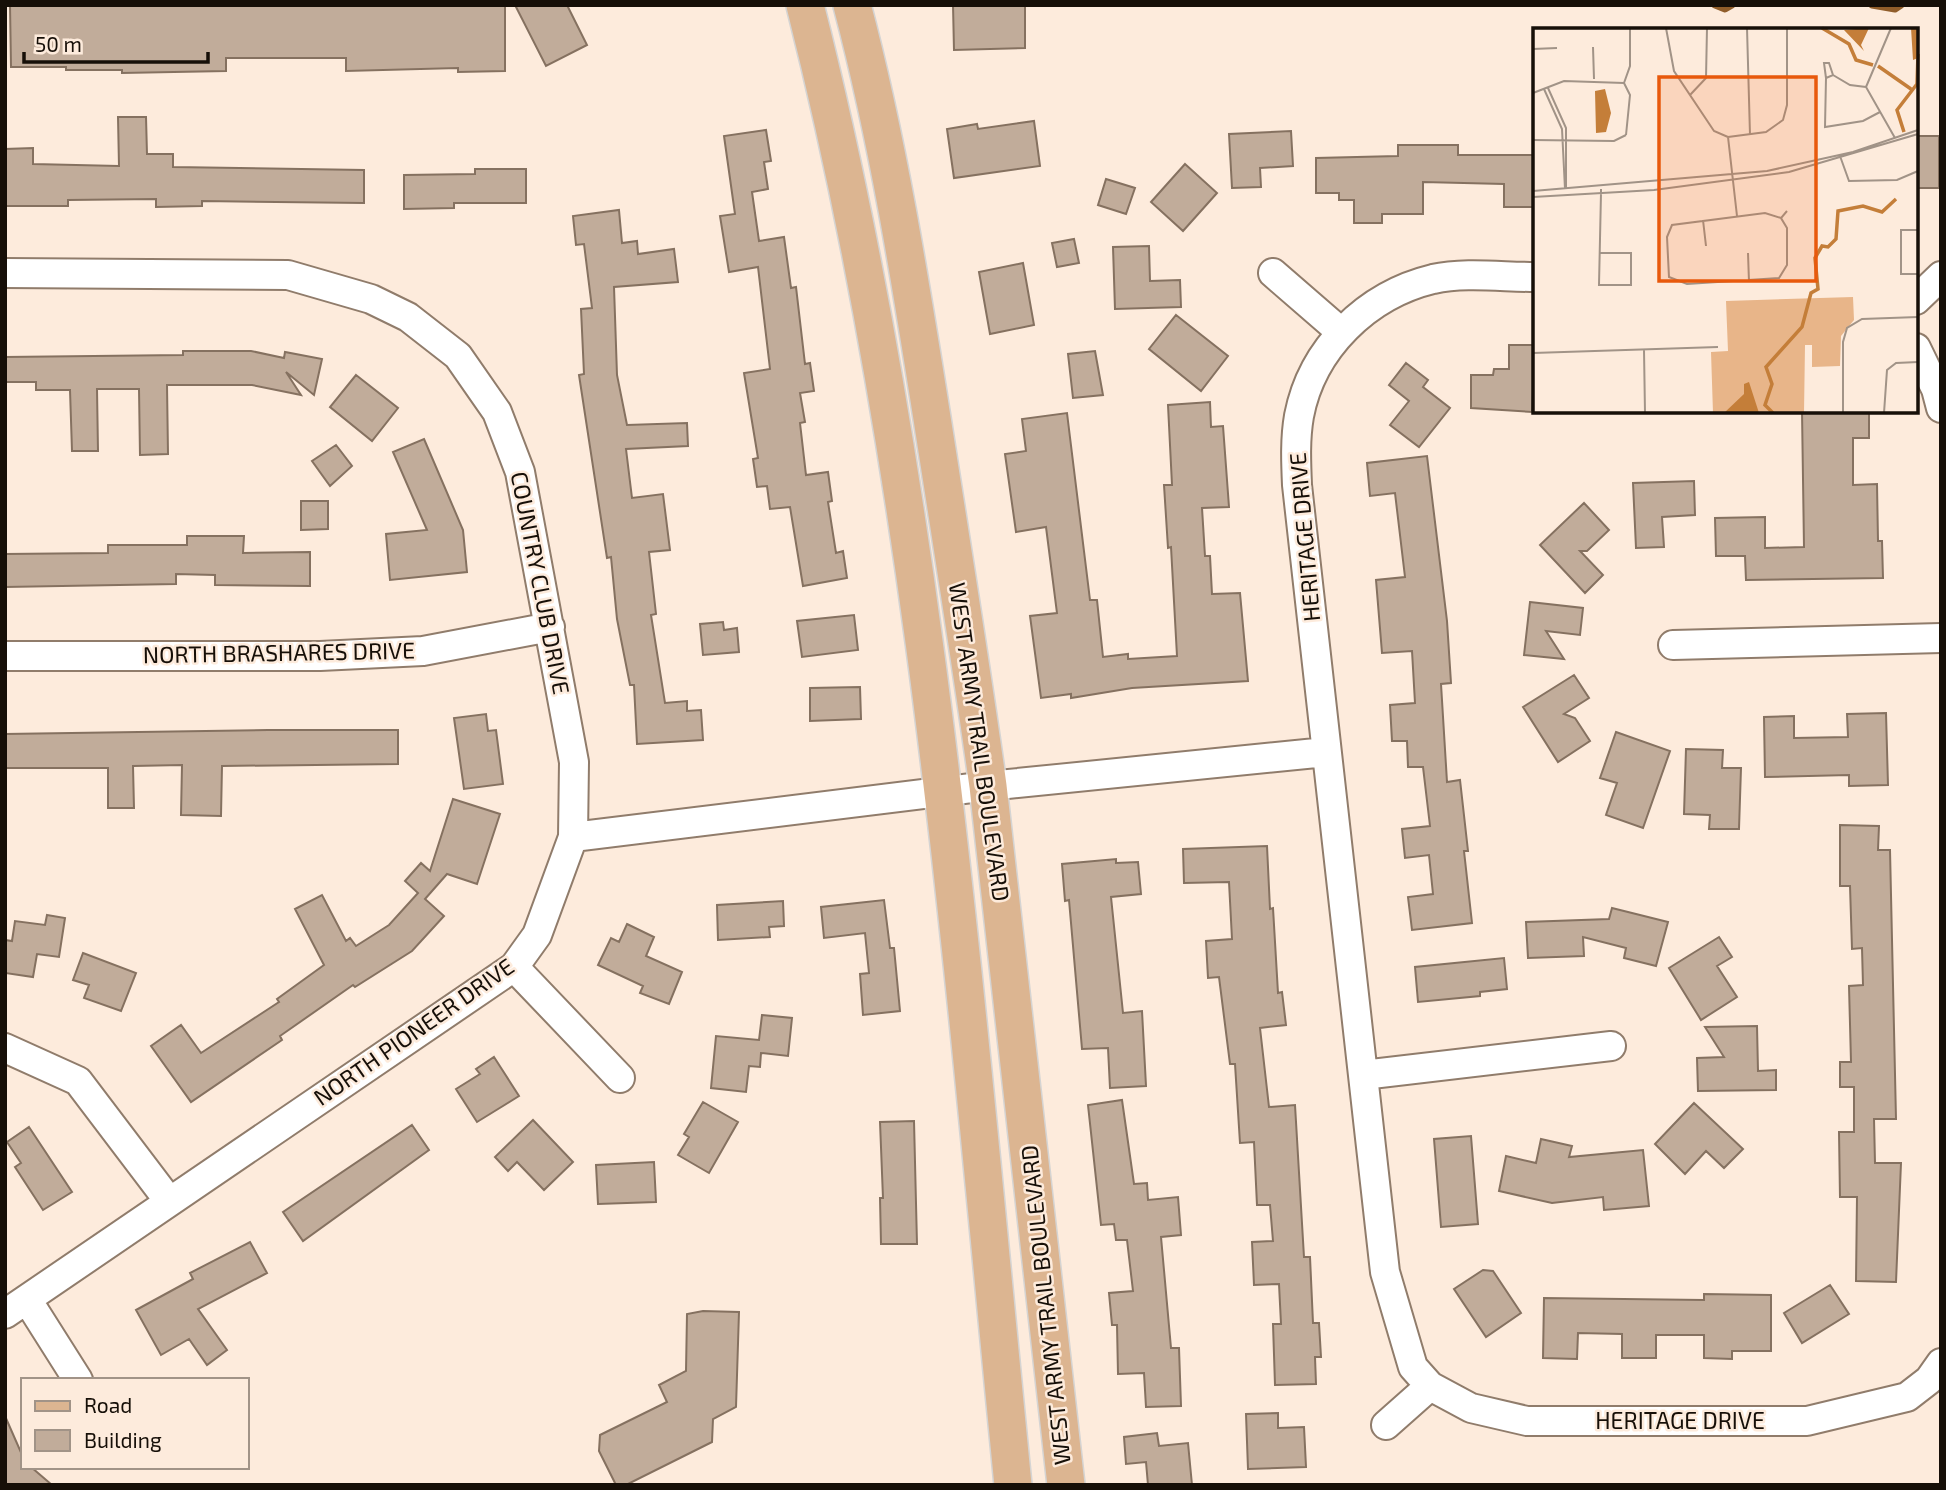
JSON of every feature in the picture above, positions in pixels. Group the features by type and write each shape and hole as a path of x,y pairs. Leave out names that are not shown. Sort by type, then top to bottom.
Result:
{"main road":[{"name":"WEST ARMY TRAIL BOULEVARD","path":"805,5 830,103 899,467 944,791 1013,1485"},
{"name":"WEST ARMY TRAIL BOULEVARD","path":"852,5 874,90 906,256 988,786 1066,1485"},
{"path":"830,103 874,90"}],"street":[{"name":"COUNTRY CLUB DRIVE","path":"5,273 270,272 371,299 408,317 458,356 497,412 520,472 574,762 573,837"},
{"path":"1273,273 1341,332"},
{"path":"1918,298 1941,275"},
{"name":"HERITAGE DRIVE","path":"1533,277 1434,279 1372,305 1341,332 1309,383 1299,416 1296,451 1326,752 1385,1272 1413,1367 1430,1385 1471,1408 1527,1420 1807,1421 1907,1397 1937,1379"},
{"path":"1918,352 1937,389 1941,408"},
{"name":"NORTH BRASHARES DRIVE","path":"5,656 320,656 423,651 550,627"},
{"path":"1673,645 1941,638"},
{"path":"573,837 988,786 1326,752"},
{"name":"NORTH PIONEER DRIVE","path":"76,1378 17,1308 513,967 537,934 573,837"},
{"path":"513,967 620,1078"},
{"path":"1363,1075 1611,1046"},
{"path":"5,1048 78,1081 169,1201"},
{"path":"1386,1425 1430,1385"}],"building":[{"path":"10,5 505,5 505,71 458,72 458,68 346,71 346,58 226,58 226,71 122,73 122,70 11,67"},
{"path":"515,5 567,5 587,45 546,66"},
{"path":"953,5 1025,5 1025,48 954,50"},
{"path":"118,117 146,117 147,154 173,154 173,167 364,170 364,203 202,201 202,206 156,207 156,199 68,200 68,206 5,206 5,149 33,148 33,164 119,166"},
{"path":"1034,121 1040,166 954,178 947,129 977,124 978,129"},
{"path":"766,130 771,161 764,162 768,189 752,192 759,241 784,237 791,288 796,287 805,364 810,363 814,391 800,393 805,422 800,423 806,475 828,472 832,501 828,502 836,553 843,551 847,578 803,586 790,507 770,509 767,486 757,487 753,459 758,458 744,373 770,369 758,267 729,272 720,216 735,214 724,136"},
{"path":"1291,131 1293,166 1260,168 1261,187 1232,188 1229,134"},
{"path":"1918,136 1939,136 1939,188 1918,188"},
{"path":"1398,145 1458,145 1458,155 1533,155 1533,207 1504,207 1504,184 1423,182 1423,214 1382,214 1382,223 1354,223 1354,200 1339,200 1339,193 1316,193 1316,158 1398,156"},
{"path":"1185,164 1217,193 1183,231 1151,202"},
{"path":"475,169 526,169 526,203 454,203 454,208 404,209 404,175 475,174"},
{"path":"1106,179 1135,188 1126,214 1098,205"},
{"path":"619,210 622,243 637,241 638,254 674,249 678,282 614,287 617,375 627,425 687,423 688,446 626,449 632,498 663,494 670,550 649,552 656,614 651,615 665,703 687,701 687,711 701,710 703,740 637,744 634,685 630,685 617,619 611,557 607,558 579,375 584,374 581,309 592,308 584,244 576,245 573,216"},
{"path":"1074,239 1079,263 1057,267 1052,243"},
{"path":"1149,246 1150,281 1180,280 1181,307 1115,309 1113,247"},
{"path":"1023,263 1034,325 990,334 979,272"},
{"path":"1176,315 1228,356 1201,391 1149,349"},
{"path":"1509,345 1533,345 1532,412 1471,408 1471,375 1493,375 1494,369 1509,369"},
{"path":"183,351 251,351 284,358 285,352 322,359 314,395 286,372 301,395 252,385 167,385 168,454 140,455 139,389 97,389 98,451 72,451 70,390 36,390 36,382 5,382 5,357 183,355"},
{"path":"1095,351 1103,395 1073,398 1068,354"},
{"path":"1406,363 1428,380 1423,387 1450,408 1419,447 1390,425 1409,401 1389,385"},
{"path":"356,375 398,408 372,441 330,407"},
{"path":"1210,402 1211,427 1223,426 1229,507 1202,508 1205,556 1210,556 1212,594 1240,593 1248,681 1132,688 1071,698 1071,694 1041,698 1030,616 1057,613 1046,527 1016,532 1005,454 1026,451 1022,419 1067,413 1090,600 1097,600 1103,657 1128,654 1128,659 1177,656 1171,547 1168,548 1164,485 1172,485 1168,405"},
{"path":"1802,413 1869,413 1869,438 1853,438 1853,485 1877,484 1878,541 1882,541 1883,578 1746,580 1745,556 1716,556 1715,518 1765,517 1765,548 1804,547"},
{"path":"424,439 463,530 467,572 390,580 386,534 427,530 393,452"},
{"path":"336,445 352,466 330,486 312,461"},
{"path":"1427,456 1447,621 1451,683 1441,684 1447,782 1460,780 1472,923 1412,930 1408,897 1433,894 1429,855 1405,858 1402,829 1430,826 1423,767 1408,767 1407,741 1392,741 1390,705 1415,703 1412,651 1382,653 1376,580 1405,577 1395,493 1370,496 1367,463"},
{"path":"1694,481 1695,515 1662,517 1664,547 1636,548 1633,483"},
{"path":"301,501 328,501 328,529 301,530"},
{"path":"1584,503 1609,530 1587,551 1580,551 1603,575 1585,593 1540,545"},
{"path":"187,536 244,536 243,553 310,552 310,586 215,585 215,575 176,574 176,584 5,587 5,554 108,553 108,545 187,545"},
{"path":"1530,602 1583,608 1580,635 1546,631 1564,659 1524,655"},
{"path":"854,615 858,650 802,657 797,621"},
{"path":"723,622 724,630 737,628 739,652 703,655 700,624"},
{"path":"1574,675 1589,698 1564,714 1575,718 1590,741 1558,762 1523,707"},
{"path":"860,687 861,719 810,721 810,688"},
{"path":"1886,713 1888,785 1849,786 1849,775 1765,777 1764,717 1794,716 1794,738 1848,737 1847,714"},
{"path":"486,714 488,731 496,730 503,784 464,789 454,718"},
{"path":"398,730 398,764 222,766 221,816 181,815 182,765 133,766 134,808 108,808 108,768 5,768 5,734"},
{"path":"1616,732 1670,751 1643,828 1606,815 1617,783 1600,778"},
{"path":"1686,749 1723,750 1722,768 1741,768 1739,829 1709,829 1710,815 1684,814"},
{"path":"453,799 500,814 477,884 447,874 425,899 444,916 412,951 355,987 353,985 280,1036 282,1040 191,1102 151,1046 181,1025 201,1053 279,1002 277,999 324,965 295,909 322,895 346,941 350,938 356,946 389,925 418,893 405,881 421,863 430,871"},
{"path":"1840,825 1879,826 1878,850 1890,850 1896,1119 1874,1119 1875,1163 1901,1163 1896,1282 1856,1281 1857,1197 1840,1197 1839,1132 1854,1132 1854,1087 1840,1087 1840,1062 1851,1062 1849,986 1863,985 1862,948 1852,949 1850,886 1840,886"},
{"path":"1267,846 1278,993 1282,992 1286,1025 1260,1028 1269,1107 1295,1105 1304,1257 1310,1257 1313,1323 1319,1323 1321,1357 1315,1357 1316,1384 1275,1385 1273,1324 1281,1324 1279,1284 1254,1285 1252,1242 1273,1241 1270,1205 1257,1205 1254,1142 1240,1143 1235,1064 1230,1064 1219,977 1208,978 1206,941 1232,939 1229,882 1184,883 1183,849"},
{"path":"1116,859 1116,863 1138,862 1141,894 1111,897 1123,1013 1142,1011 1146,1086 1110,1088 1108,1048 1082,1049 1069,900 1065,901 1062,864"},
{"path":"884,900 890,948 894,948 900,1011 863,1015 860,974 869,973 865,933 824,938 821,907"},
{"path":"783,901 784,926 769,927 770,937 718,940 717,905"},
{"path":"1612,908 1668,922 1656,966 1624,958 1626,948 1583,937 1584,956 1528,958 1526,922 1609,919"},
{"path":"47,915 65,918 59,957 37,954 33,977 5,973 5,940 12,941 15,921 45,925"},
{"path":"627,924 654,937 646,956 682,972 669,1004 640,993 643,986 598,965 611,938 619,942"},
{"path":"1719,937 1732,957 1717,966 1737,997 1701,1020 1669,968"},
{"path":"83,953 136,973 121,1011 84,998 89,985 73,980"},
{"path":"1504,958 1507,989 1480,992 1480,996 1418,1002 1415,967"},
{"path":"762,1015 792,1018 788,1056 761,1053 760,1067 749,1066 746,1092 711,1088 716,1036 759,1040"},
{"path":"1757,1026 1758,1071 1776,1070 1776,1090 1698,1091 1697,1058 1724,1057 1705,1027"},
{"path":"494,1057 519,1096 477,1122 456,1089 480,1074 476,1069"},
{"path":"1122,1100 1134,1184 1147,1183 1148,1200 1178,1197 1181,1235 1161,1237 1171,1348 1179,1348 1181,1406 1146,1407 1144,1373 1118,1374 1117,1325 1112,1325 1109,1293 1133,1291 1127,1240 1116,1240 1114,1224 1101,1225 1088,1105"},
{"path":"703,1102 738,1122 709,1173 678,1155 689,1137 684,1134"},
{"path":"1694,1103 1743,1149 1724,1168 1706,1151 1685,1174 1655,1144"},
{"path":"533,1120 573,1162 544,1190 517,1162 508,1171 495,1157"},
{"path":"914,1121 917,1244 881,1244 880,1198 883,1198 880,1122"},
{"path":"412,1125 429,1150 303,1241 283,1212"},
{"path":"29,1127 72,1192 43,1210 15,1167 21,1163 7,1142"},
{"path":"1471,1136 1478,1224 1441,1227 1434,1139"},
{"path":"1541,1139 1572,1146 1569,1157 1643,1150 1649,1206 1604,1210 1603,1197 1552,1203 1499,1191 1506,1156 1536,1163"},
{"path":"654,1162 656,1202 598,1204 596,1165"},
{"path":"250,1242 267,1273 198,1309 227,1350 207,1365 189,1339 161,1355 136,1310 193,1279 190,1273"},
{"path":"1483,1270 1493,1271 1521,1313 1486,1337 1454,1289"},
{"path":"1830,1285 1849,1314 1802,1343 1784,1313"},
{"path":"1704,1294 1771,1295 1771,1351 1732,1351 1732,1359 1704,1358 1704,1335 1656,1335 1656,1358 1622,1358 1622,1334 1578,1333 1577,1359 1543,1358 1544,1298 1704,1300"},
{"path":"703,1311 739,1312 736,1407 713,1419 712,1442 626,1485 616,1485 599,1451 600,1435 667,1402 659,1385 686,1371 687,1314"},
{"path":"1278,1413 1278,1428 1304,1427 1306,1467 1248,1469 1246,1414"},
{"path":"5,1416 21,1452 21,1469 33,1469 52,1485 5,1485"},
{"path":"1157,1433 1159,1446 1188,1443 1192,1485 1148,1485 1146,1462 1126,1464 1124,1437"}],"waterway":[{"path":"1715,5 1725,9 1732,5"},
{"path":"1872,5 1895,9 1901,5"}]}
